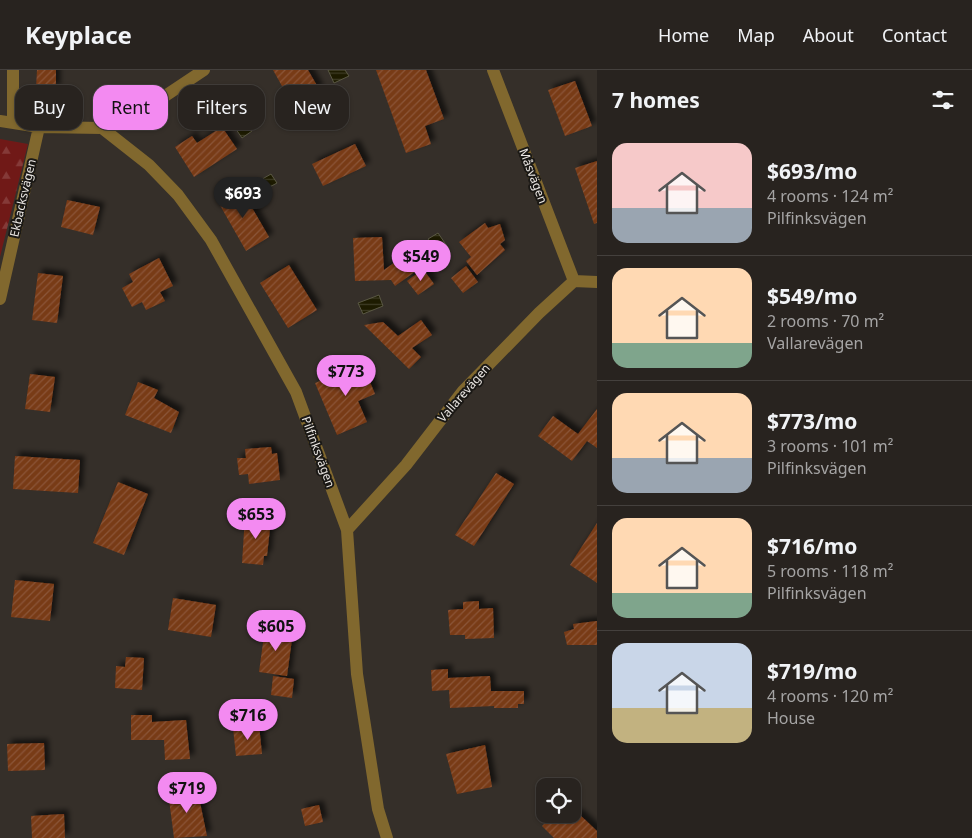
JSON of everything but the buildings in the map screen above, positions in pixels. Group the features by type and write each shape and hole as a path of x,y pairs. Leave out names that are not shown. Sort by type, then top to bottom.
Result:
{"street":[{"path":"0,120 13,122 13,70"},
{"path":"168,94 204,70"},
{"name":"Måsvägen","path":"493,70 574,281"},
{"name":"Ekbacksvägen","path":"0,299 38,130"},
{"name":"Pilfinksvägen","path":"105,130 149,165 178,196 211,240 296,392 347,530 357,674 378,809 386,838"},
{"path":"574,281 597,282"},
{"name":"Vallarevägen","path":"347,530 406,465 462,391 538,313 574,281"}],"green space":[{"path":"0,139 28,144 0,257"}],"shaded area":[{"path":"328,70 345,70 349,76 334,83"},
{"path":"237,130 251,130 252,131 242,138"},
{"path":"271,174 277,183 257,194 252,185"},
{"path":"438,233 449,249 440,255 428,239"},
{"path":"379,295 383,306 363,314 358,303"}]}
